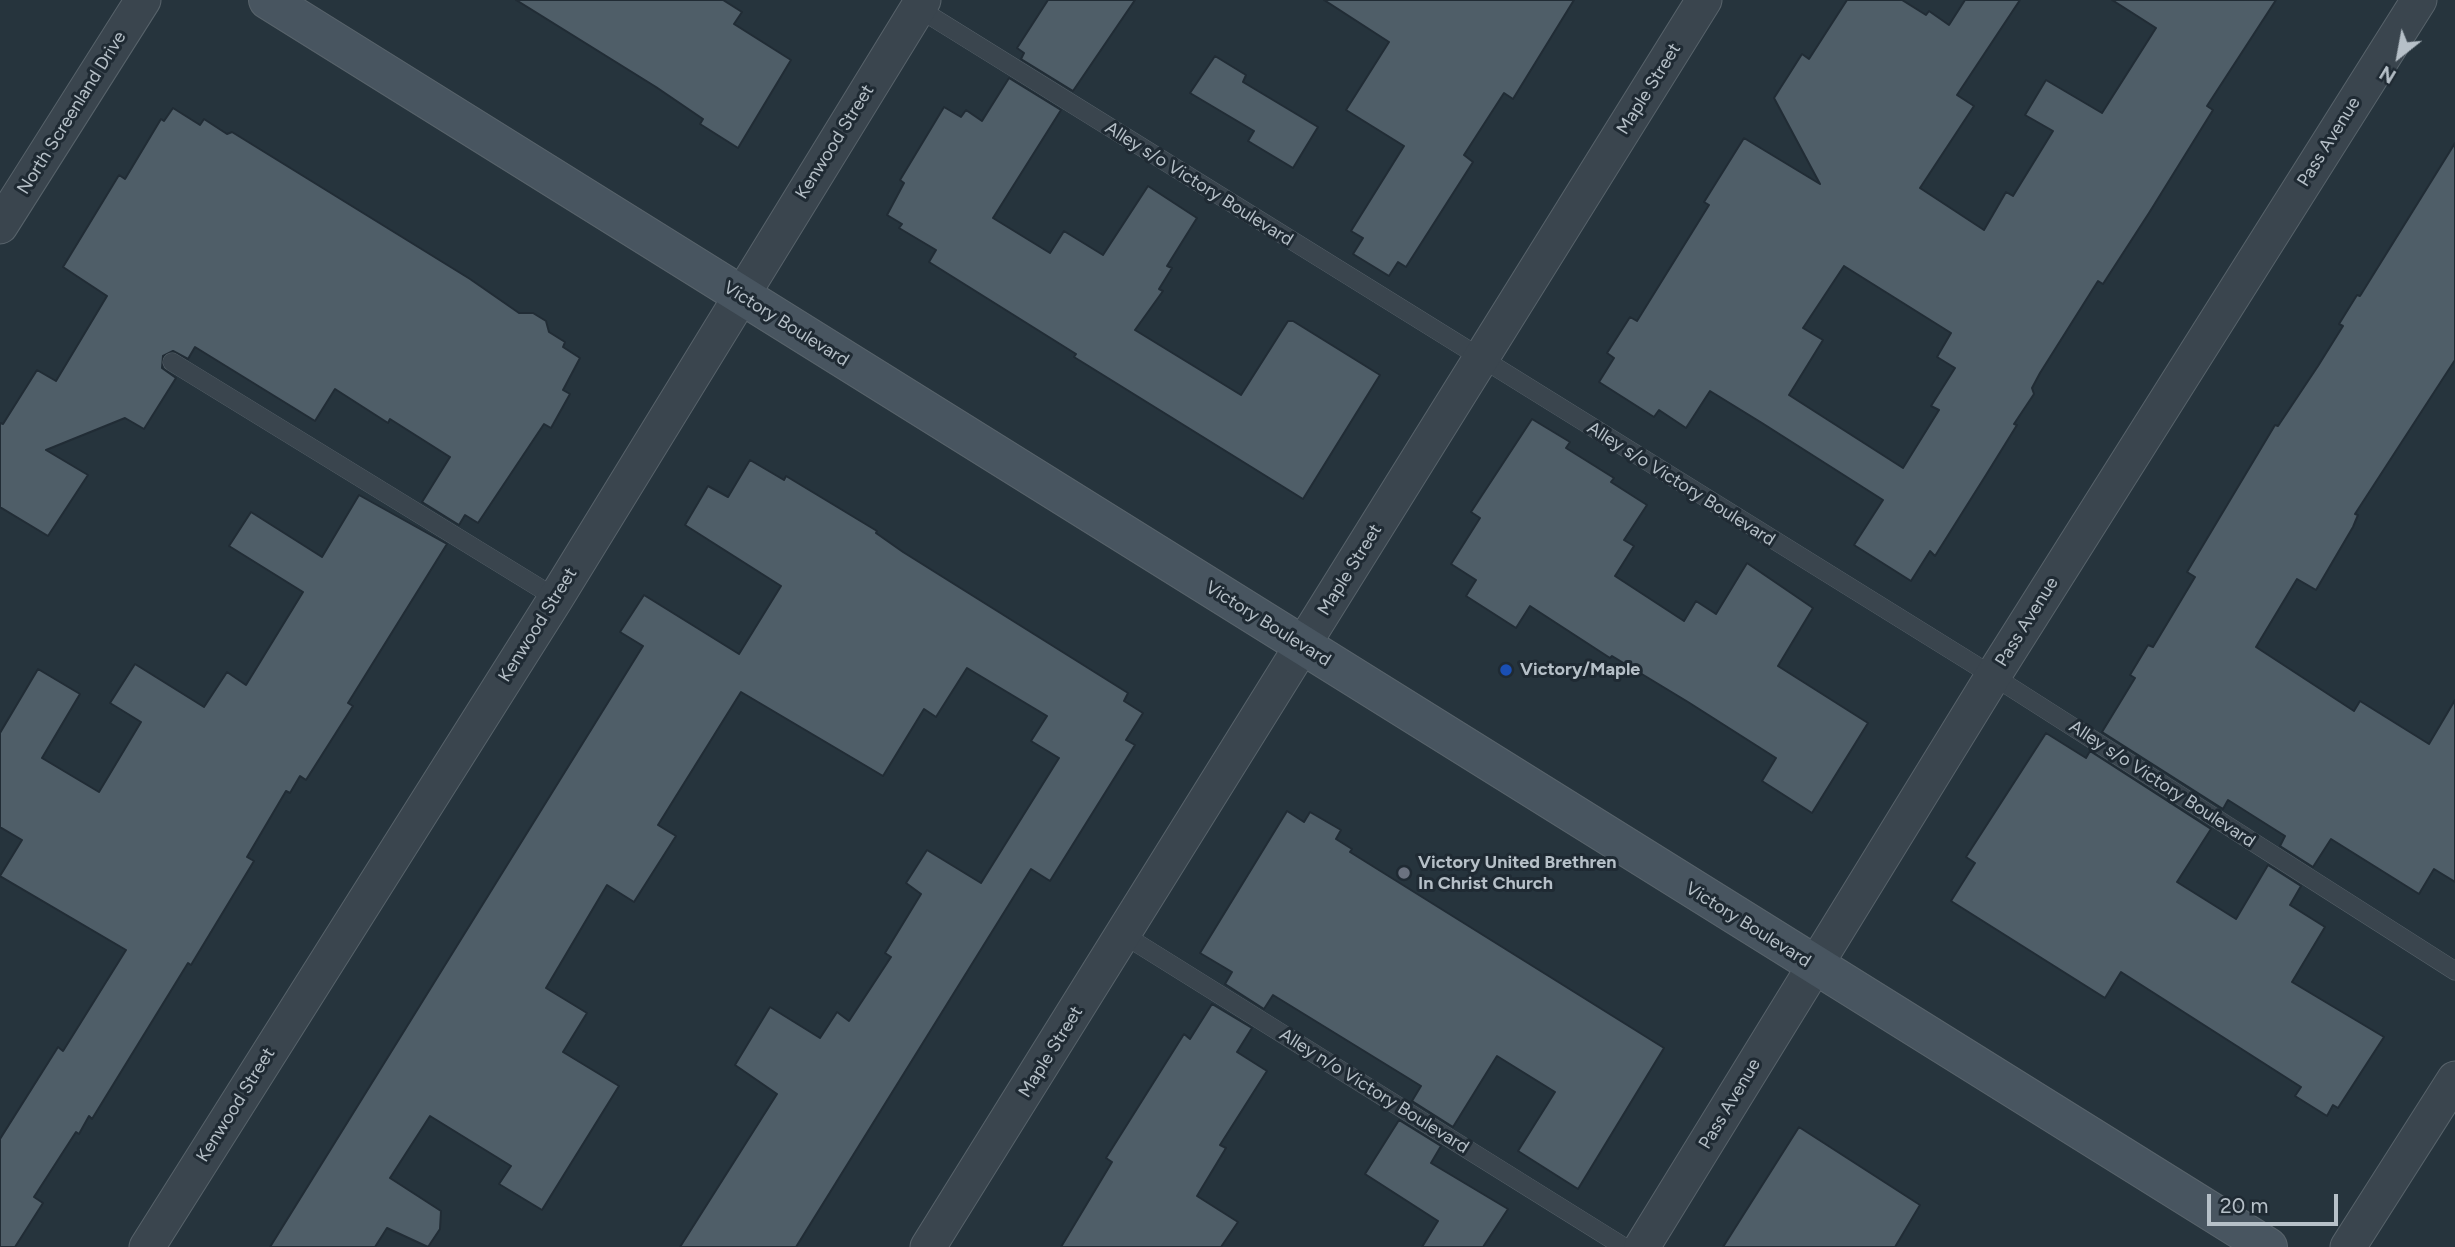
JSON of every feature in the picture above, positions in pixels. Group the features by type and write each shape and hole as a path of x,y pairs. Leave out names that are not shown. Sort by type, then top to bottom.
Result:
{"main road":[{"name":"Victory Boulevard","path":"268,0 2268,1247"}],"street":[{"name":"North Screenland Drive","path":"0,226 143,0"},
{"name":"Maple Street","path":"928,1247 1704,0"},
{"name":"Pass Avenue","path":"1642,1247 1993,676 2418,0"},
{"name":"Kenwood Street","path":"147,1247 556,598 915,3"},
{"path":"2348,1247 2455,1079"}],"lane":[{"name":"Alley s/o Victory Boulevard","path":"915,3 1480,360 1993,676 2455,971"},
{"path":"172,362 556,598"},
{"name":"Alley n/o Victory Boulevard","path":"1124,935 1624,1247"}],"building":[{"path":"516,0 723,0 742,12 734,24 791,60 738,148 700,124 703,119 656,87"},
{"path":"1048,0 1135,0 1073,91 1021,59 1024,53 1017,48"},
{"path":"1324,0 1574,0 1513,99 1504,93 1464,155 1473,162 1406,267 1398,262 1389,276 1353,254 1363,238 1351,231 1404,146 1346,110 1389,42"},
{"path":"1847,0 1902,0 1926,15 1929,11 1949,25 1965,0 2020,0 1957,95 1974,106 1920,188 1984,230 2006,192 2013,196 2053,131 2025,115 2046,80 2102,113 2156,28 2112,0 2276,0 2207,106 2213,110 2149,213 2103,284 2098,281 2040,373 2032,388 2034,394 1986,475 1935,556 1930,551 1911,581 1854,545 1883,500 1710,391 1686,428 1659,410 1654,417 1599,382 1614,358 1607,353 1630,317 1637,321 1709,205 1704,202 1744,138 1820,184 1774,98 1802,54 1809,59","holes":["1844,266 1951,333 1937,357 1955,368 1931,406 1939,410 1903,468 1789,395 1823,340 1803,328"]},
{"path":"1215,56 1246,75 1243,82 1318,127 1293,168 1248,141 1254,131 1190,93"},
{"path":"1009,78 1061,110 993,218 1050,253 1064,231 1103,255 1148,186 1197,218 1167,266 1172,268 1159,289 1163,291 1135,330 1241,395 1288,321 1293,321 1380,375 1303,499 1074,357 1076,354 929,262 936,250 899,228 902,224 887,215 904,183 900,180 944,107 961,117 966,110 982,121"},
{"path":"173,108 200,125 204,119 227,134 232,132 470,279 519,313 533,313 546,321 549,332 565,342 563,347 580,358 563,390 570,394 551,428 544,424 478,523 465,515 459,525 422,502 450,457 390,419 388,423 335,389 315,421 195,347 188,359 173,351 163,356 162,368 176,378 144,429 125,418 46,450 88,475 48,536 0,507 0,423 3,424 37,370 56,381 107,296 63,267 119,175 125,179 161,119 164,121"},
{"path":"2455,143 2455,360 2355,514 2358,515 2353,527 2316,590 2297,579 2256,647 2354,711 2360,701 2429,744 2455,700 2455,882 2434,869 2419,894 2331,839 2313,867 2280,846 2285,836 2228,800 2223,809 2102,732 2135,678 2130,675 2148,645 2153,647 2195,577 2187,572 2275,425 2278,426 2318,366 2343,326 2339,324 2357,295 2360,296"},
{"path":"1532,419 1570,442 1566,448 1614,478 1611,482 1647,505 1624,540 1634,546 1615,576 1684,621 1696,601 1716,614 1747,563 1813,608 1778,666 1868,723 1812,813 1762,781 1776,758 1688,702 1612,656 1610,658 1530,606 1516,628 1466,596 1476,580 1451,564 1480,518 1471,512"},
{"path":"750,460 784,480 786,476 877,531 876,533 903,552 1128,693 1124,701 1143,713 1126,740 1135,745 1050,881 1031,869 796,1247 680,1247 777,1094 735,1065 770,1007 820,1038 837,1012 849,1021 891,957 885,953 921,894 906,883 927,850 981,883 1059,758 1031,741 1047,716 967,668 936,717 924,709 883,776 741,692 658,825 676,836 634,902 607,885 546,988 587,1013 563,1052 619,1086 542,1210 499,1184 511,1166 430,1116 390,1178 441,1211 440,1229 428,1247 387,1228 375,1247 270,1247 643,646 620,632 644,595 739,654 781,586 685,525 708,486 728,497"},
{"path":"359,495 447,544 348,703 353,706 306,780 300,776 290,793 286,791 247,857 254,861 191,965 188,963 92,1119 89,1116 79,1134 76,1132 34,1197 43,1203 15,1247 0,1247 0,1139 58,1047 63,1051 126,950 0,876 22,840 0,827 0,733 38,669 80,694 42,758 99,792 141,722 110,703 135,664 204,707 227,672 246,685 303,592 229,546 251,512 322,557"},
{"path":"2046,733 2086,758 2090,751 2211,829 2177,882 2236,919 2268,865 2301,886 2290,905 2325,927 2292,982 2384,1037 2338,1108 2333,1105 2327,1116 2295,1096 2301,1087 2121,972 2105,998 1951,901 1975,863 1966,857"},
{"path":"1287,811 1304,822 1310,812 1341,830 1336,839 1352,849 1350,852 1664,1048 1578,1189 1518,1151 1555,1092 1497,1056 1453,1127 1412,1101 1421,1086 1273,995 1264,1009 1225,984 1232,972 1200,953"},
{"path":"1212,1004 1252,1028 1237,1052 1267,1071 1220,1145 1226,1148 1197,1196 1238,1222 1221,1247 1061,1247 1112,1162 1106,1158 1184,1034 1190,1039"},
{"path":"1399,1120 1441,1146 1431,1163 1508,1209 1483,1247 1422,1247 1438,1221 1365,1174"},
{"path":"1799,1127 1920,1205 1895,1247 1723,1247"}],"place":[{"name":"Victory/Maple","path":"1506,670"},
{"name":"Victory United Brethren In Christ Church","path":"1404,873"}]}
